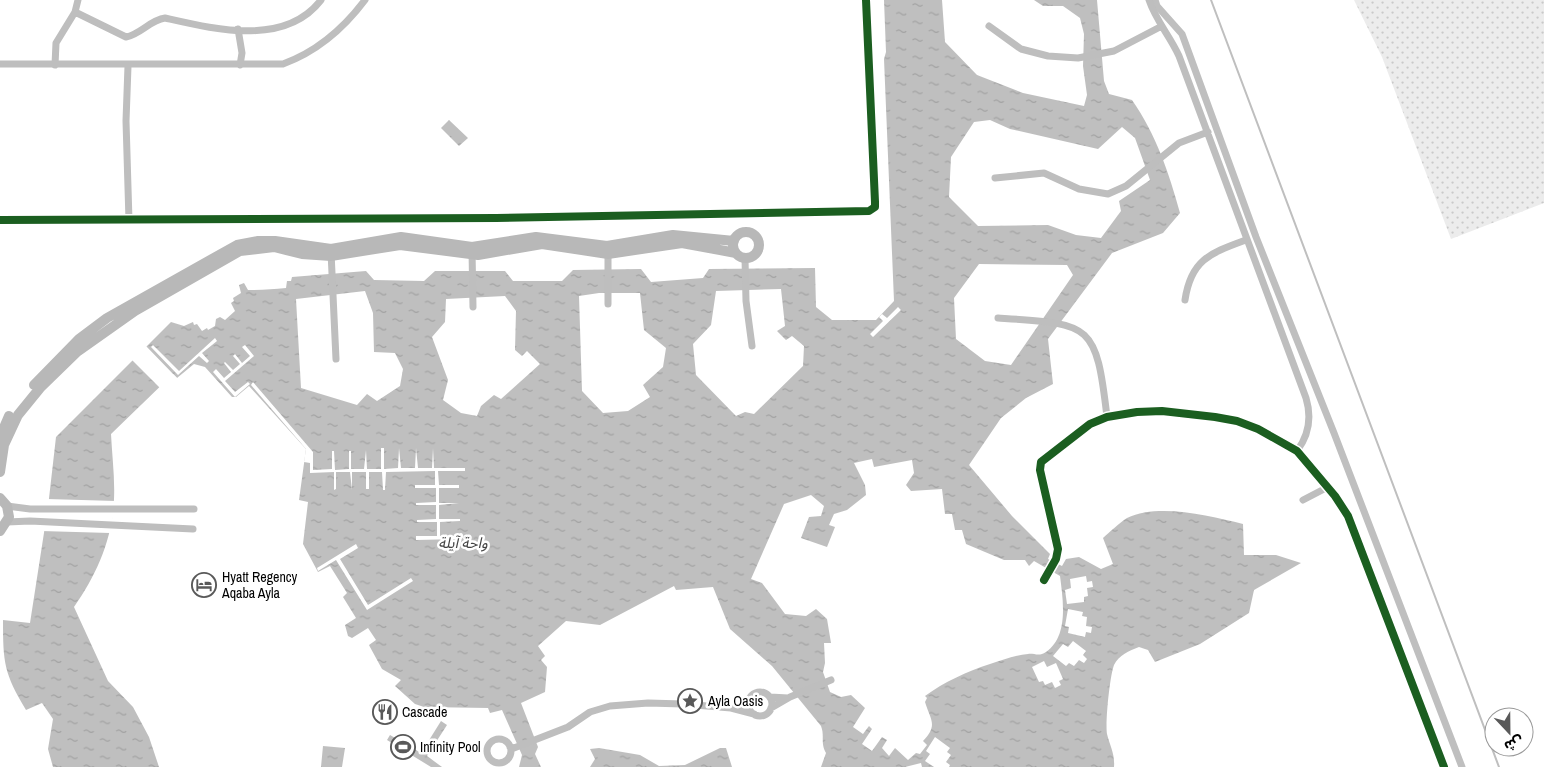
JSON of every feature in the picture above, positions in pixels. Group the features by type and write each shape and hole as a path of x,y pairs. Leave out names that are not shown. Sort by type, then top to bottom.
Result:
{"street":[{"path":"56,65 56,43 74,12 78,0"},
{"path":"74,12 126,37 135,35 157,19 165,18 220,29 262,32 282,26 307,14 321,0"},
{"path":"0,64 128,66 276,65 304,54 344,26 365,0"},
{"path":"0,220 129,221 496,218 869,212 875,207 875,202 866,0"},
{"path":"1149,0 1160,27 1170,38 1179,56 1308,405 1310,416 1308,430 1297,451"},
{"path":"988,26 1012,43 1034,54 1078,58 1114,51 1160,27"},
{"path":"238,29 242,53 240,65"},
{"path":"128,66 126,121 129,221"},
{"path":"994,178 1044,173 1079,189 1108,194 1126,186 1142,171 1179,143 1208,132"},
{"path":"0,437 10,415 22,397 79,339 107,318 240,251 274,247 302,254 400,245 423,246 472,256 542,244 608,253 682,243 742,259 757,252 758,240 748,232 739,234 734,241"},
{"path":"608,253 673,235 734,241"},
{"path":"1185,300 1189,278 1200,262 1212,254 1246,240"},
{"path":"734,241 742,259 752,346"},
{"path":"331,252 336,359"},
{"path":"608,253 608,304"},
{"path":"472,256 473,307"},
{"path":"0,472 4,445 11,428 28,401 90,341 148,298"},
{"path":"998,318 1065,323 1083,333 1093,345 1101,368 1107,417"},
{"path":"1044,580 1056,559 1058,549 1040,470 1040,462 1090,424 1107,417 1137,412 1162,411 1237,421 1258,429 1297,451 1342,506 1353,527 1444,767"},
{"path":"1303,500 1328,487"},
{"path":"2,499 30,510 194,509"},
{"path":"2,499 8,522"},
{"path":"0,531 8,522 30,521 193,530"},
{"path":"512,748 568,727 590,712 610,706 648,703 731,708 764,715 771,708 789,697 831,680"},
{"path":"731,708 759,692 770,697 789,697"},
{"path":"752,696 749,705 754,714"},
{"path":"770,697 771,708"},
{"path":"499,738 512,748 510,756 503,765 489,758 487,754 488,745 499,738"}],"shaded area":[{"path":"1354,0 1544,0 1544,203 1451,239 1382,57"}],"water":[{"name":"واحة آيلة","path":"884,0 942,0 945,42 977,75 1023,93 1084,106 1087,95 1083,66 1084,34 1080,18 1063,6 1043,6 1034,0 1097,0 1104,81 1109,94 1132,100 1141,113 1161,154 1180,213 1163,233 1112,253 1048,339 1053,384 1026,398 1001,418 969,465 1012,516 1050,554 1048,559 1062,566 1066,559 1079,557 1101,569 1113,564 1103,538 1127,518 1154,511 1185,512 1243,524 1244,555 1276,555 1301,563 1254,590 1249,613 1200,644 1155,662 1148,650 1139,647 1121,656 1112,670 1107,720 1107,734 1113,754 1114,767 949,767 950,765 946,762 951,755 947,752 950,748 935,737 926,751 930,754 925,761 934,767 922,767 921,763 905,767 821,767 826,753 823,746 821,726 772,666 730,629 713,587 676,590 674,586 600,625 566,621 538,646 545,656 541,660 547,667 545,692 521,703 538,747 535,754 541,767 519,767 522,755 502,710 490,713 488,708 424,707 415,704 395,686 401,680 382,669 369,645 376,640 368,628 352,638 348,636 345,625 356,618 343,597 347,593 330,566 318,572 303,544 308,502 299,500 306,449 249,386 236,397 232,397 205,367 194,364 177,378 173,374 111,434 114,475 113,514 102,556 89,583 74,607 108,681 133,707 149,737 159,767 53,767 48,749 53,719 42,703 26,710 13,686 4,658 3,620 30,623 48,507 56,437 171,322 184,326 193,322 202,331 207,328 208,330 215,326 216,319 220,317 225,320 235,311 231,303 234,301 233,298 241,293 239,285 244,283 248,290 286,288 287,281 291,281 292,277 366,271 374,280 424,281 435,271 505,271 513,281 562,281 573,270 641,269 651,282 703,278 709,269 815,268 816,307 832,320 876,320 894,301 884,59 886,52","holes":["990,120 1010,129 1098,149 1122,127 1135,138 1150,180 1119,201 1121,211 1101,238 1076,235 1048,225 978,226 949,197 951,157 974,122","979,264 1067,265 1073,275 1011,365 985,361 956,339 954,298","781,289 785,326 777,331 786,340 792,336 804,346 803,366 754,414 745,412 736,416 696,375 693,344 711,325 716,291","365,291 373,313 374,352 395,353 403,369 400,386 377,401 367,394 357,405 301,388 296,299","599,293 640,293 644,330 666,348 663,367 643,385 650,397 628,411 603,413 582,391 579,296","505,296 516,311 515,350 522,356 527,351 540,364 501,399 494,395 481,406 477,416 461,413 443,400 448,380 432,337 445,322 446,299","872,459 874,467 912,460 914,473 906,485 911,491 942,489 945,514 952,514 955,530 962,530 966,544 1004,560 1025,560 1029,566 1034,561 1060,576 1063,617 1058,637 1053,645 1041,654 1019,655 973,670 925,696 927,698 925,702 932,727 928,736 923,741 927,745 920,754 916,753 908,760 895,748 889,756 882,748 887,740 882,737 872,751 862,744 872,729 869,726 863,734 853,727 865,708 851,695 841,697 830,692 823,672 825,663 824,643 831,643 827,619 816,609 806,616 785,614 762,583 751,579 784,504 811,495 824,506 821,516 809,517 801,538 827,547 835,527 829,525 834,514 847,510 866,495 865,485 854,463","1086,576 1087,582 1092,581 1093,587 1087,588 1088,596 1084,597 1084,602 1067,604 1065,590 1071,588 1070,579","1068,609 1083,612 1082,616 1087,617 1086,626 1092,627 1091,633 1086,632 1085,637 1068,633 1069,627 1065,626","1073,641 1086,651 1083,655 1087,659 1084,663 1079,660 1074,666 1069,663 1066,666 1053,656 1063,644 1068,647","1044,661 1047,667 1056,663 1063,679 1059,681 1061,685 1055,688 1052,682 1045,685 1043,681 1039,682 1032,667"]},
{"path":"449,120 468,138 459,146 441,128"},
{"name":"Infinity Pool","path":"441,721 447,725 427,756 442,767 431,767 387,740 390,735 421,753"},
{"path":"323,746 345,748 342,767 321,767"},
{"path":"599,748 640,755 659,766 685,765 720,748 726,748 732,767 590,767 595,759 590,749"}],"pier":[{"path":"898,307 901,310 873,337 870,334 883,321 879,317 882,314 887,318"},
{"path":"215,338 217,341 202,353 209,361 207,363 199,356 178,375 151,347 153,345 179,371"},
{"path":"145,345 177,378 173,377 161,389 131,359"},
{"path":"245,345 254,356 225,381 235,392 248,382 250,384 235,397 213,372 216,369 224,378 231,372 225,362 233,370 240,364 233,356 235,354 242,363 250,356 242,347"},
{"path":"253,382 313,452 313,470 332,469 332,451 334,451 335,470 349,469 349,451 351,451 351,469 364,469 366,450 367,469 381,469 381,448 384,448 384,469 398,468 399,448 401,468 415,468 416,448 418,468 432,468 433,448 434,468 465,468 465,471 438,471 439,485 459,485 459,488 439,488 439,503 459,503 439,505 439,519 460,519 460,521 440,522 440,536 460,536 460,539 416,540 416,536 437,536 437,522 417,522 417,520 436,519 436,505 416,505 416,503 436,502 436,488 415,488 415,485 435,485 435,471 386,472 385,490 383,490 382,472 369,472 369,489 366,489 366,472 352,472 352,490 350,472 336,472 336,489 334,490 334,472 310,473 310,463 304,462 306,449 251,385"},
{"path":"47,499 116,501 110,533 41,531"},
{"path":"356,544 358,548 340,559 368,605 411,578 413,581 367,610 336,560 318,571 317,568"}],"waterway":[{"path":"1155,0 1157,6 1182,34 1256,237 1334,433 1462,767"},
{"path":"1211,0 1499,767"}],"cycle path":[{"path":"0,220 496,218 869,211 875,207 875,202 866,0"},
{"path":"1044,580 1056,559 1058,549 1040,470 1041,462 1090,424 1107,417 1137,412 1162,411 1237,421 1258,429 1297,451 1335,496 1348,516 1444,767"}],"place":[{"name":"Hyatt Regency Aqaba Ayla","path":"204,585"},
{"name":"Ayla Oasis","path":"690,701"},
{"name":"Cascade","path":"385,712"},
{"name":"Infinity Pool","path":"403,747"}]}
